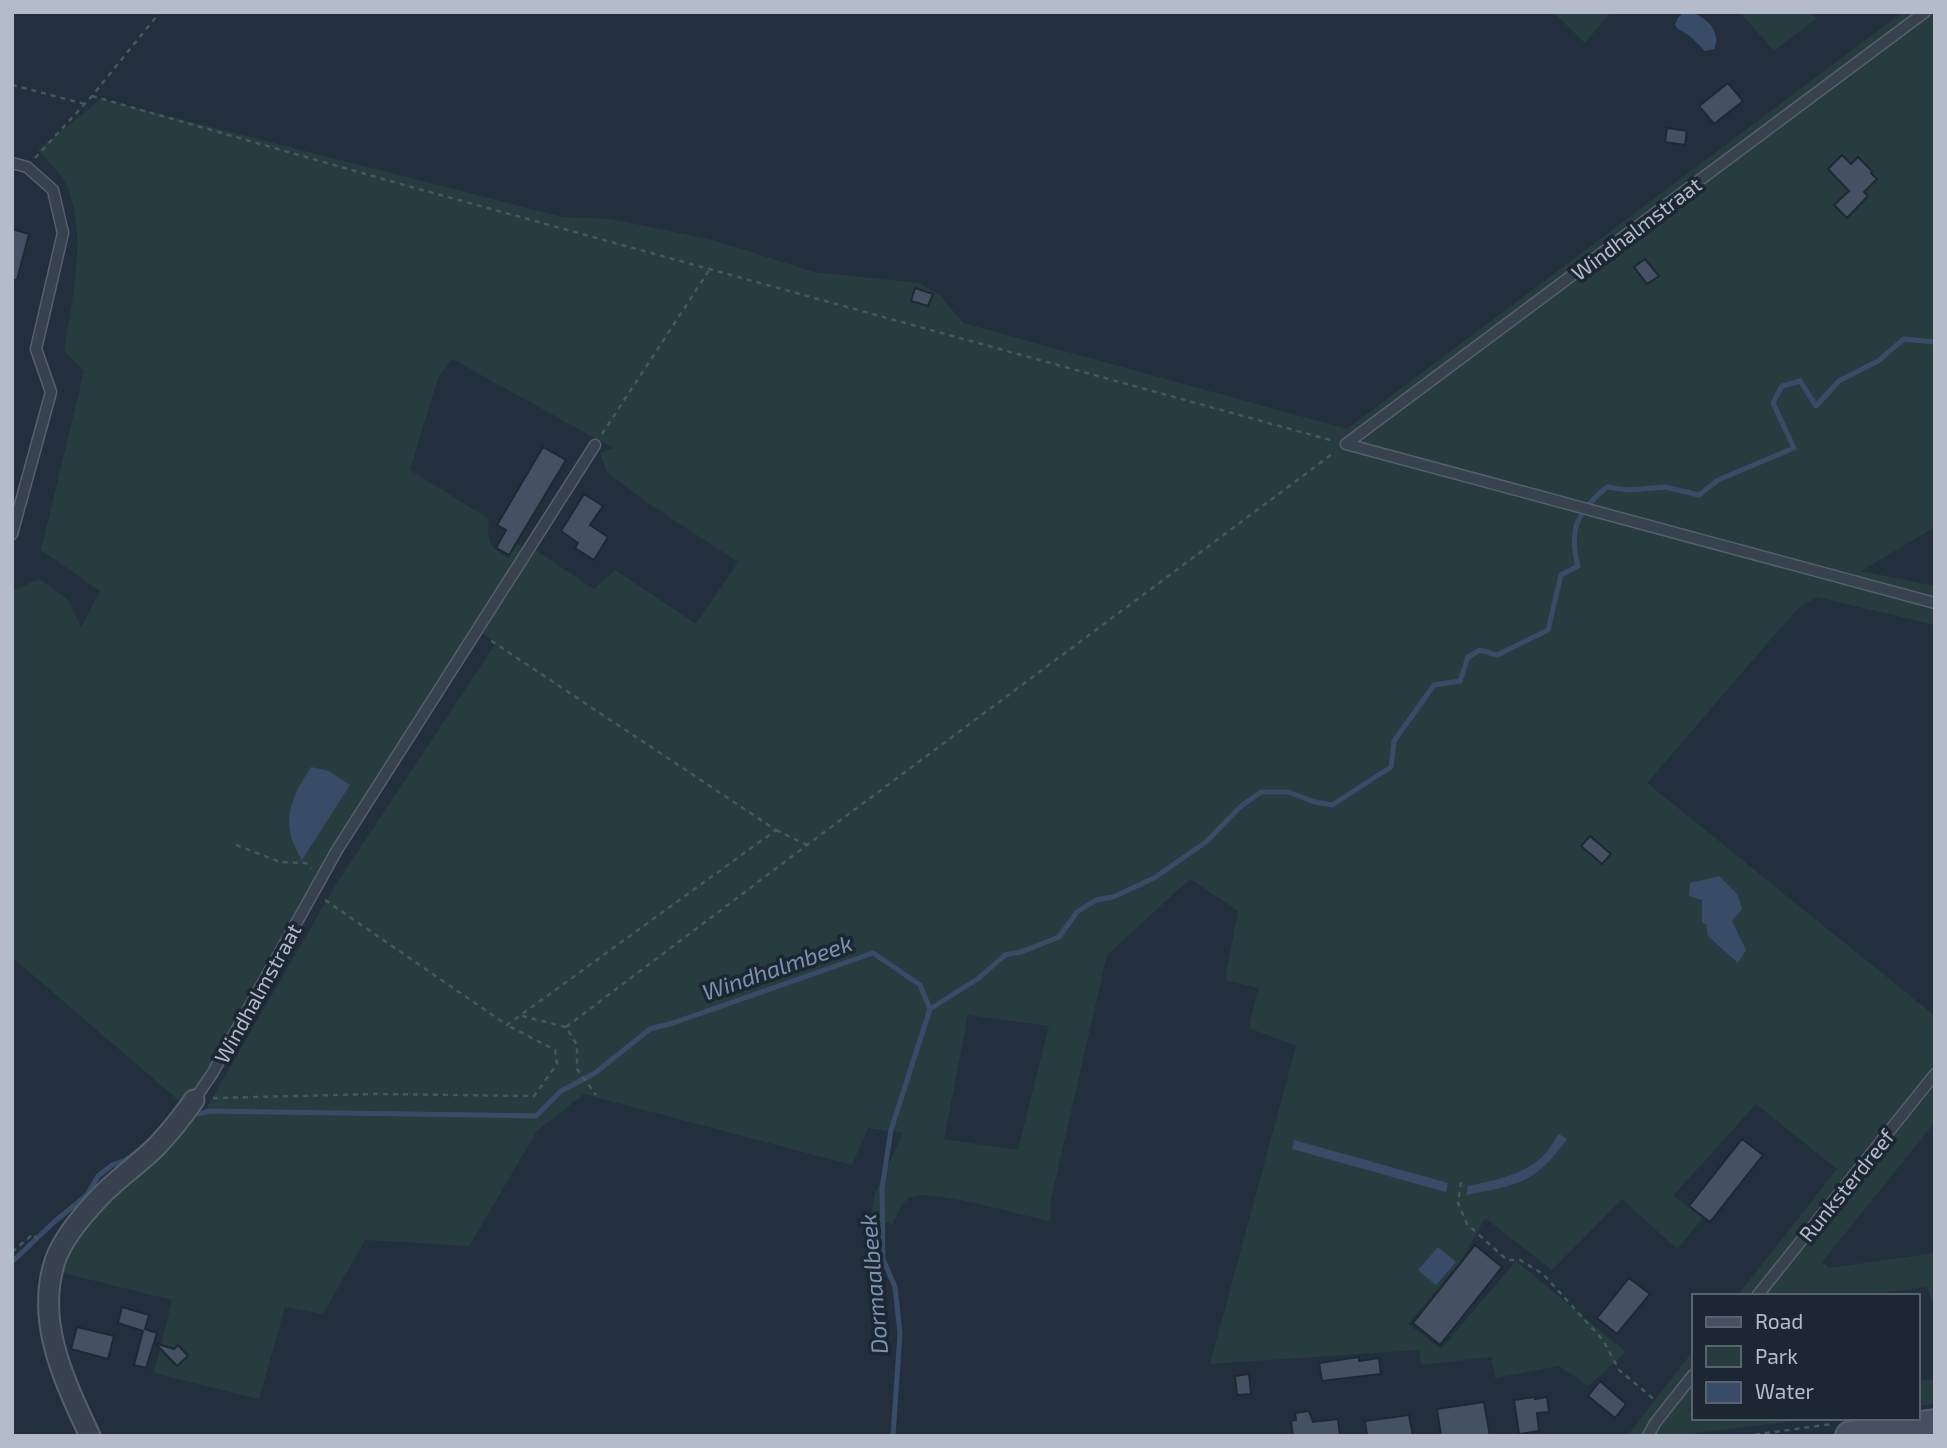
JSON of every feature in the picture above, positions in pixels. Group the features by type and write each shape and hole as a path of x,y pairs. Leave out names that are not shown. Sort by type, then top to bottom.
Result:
{"street":[{"name":"Windhalmstraat","path":"90,1436 65,1383 55,1353 49,1286 55,1259 97,1199 156,1146 195,1099"},
{"path":"1844,1430 1935,1424"}],"lane":[{"name":"Windhalmstraat","path":"1346,444 1925,12"},
{"path":"12,163 27,167 53,190 63,233 36,349 51,392 12,534"},
{"path":"1346,444 1935,603"},
{"name":"Windhalmstraat","path":"195,1099 212,1074 320,880 595,445"},
{"name":"Runksterdreef","path":"1758,1294 1935,1074"},
{"path":"1648,1436 1665,1409 1692,1376"}],"path":[{"path":"27,167 92,96 160,12"},
{"path":"12,85 85,104"},
{"path":"92,96 1346,444"},
{"path":"595,445 709,269"},
{"path":"566,1027 1346,444"},
{"path":"475,631 776,830 807,845"},
{"path":"507,1025 776,830"},
{"path":"236,845 280,862 306,863 320,880"},
{"path":"195,1099 375,1094 534,1096 557,1064 555,1049 507,1025 313,892"},
{"path":"520,1016 566,1027 577,1045 577,1069 596,1095"},
{"path":"1461,1182 1458,1203 1467,1224 1507,1260 1520,1260 1543,1274 1604,1340 1619,1370 1665,1409"},
{"path":"12,1252 33,1234 55,1259"},
{"path":"1745,1436 1844,1430"}],"green space":[{"path":"1553,12 1611,12 1585,43"},
{"path":"1740,12 1811,12 1816,19 1774,51"},
{"path":"1903,12 1935,12 1935,527 1861,571 1935,586 1935,625 1817,597 1798,608 1647,783 1935,1016 1935,1122 1822,1262 1829,1268 1935,1253 1935,1300 1931,1300 1927,1287 1873,1294 1739,1294 1837,1169 1756,1104 1673,1196 1704,1217 1677,1249 1622,1199 1552,1270 1485,1218 1461,1261 1408,1324 1441,1349 1516,1261 1626,1352 1588,1386 1559,1366 1495,1378 1491,1357 1421,1365 1419,1350 1210,1364 1296,1046 1249,1028 1258,988 1225,980 1238,911 1190,879 1107,955 1051,1199 1050,1221 956,1199 921,1195 911,1197 905,1202 893,1224 871,1220 874,1196 903,1133 868,1128 852,1165 584,1094 537,1131 469,1246 365,1240 323,1314 285,1307 259,1399 154,1373 172,1300 59,1272 74,1237 106,1200 207,1107 335,886 496,643 478,630 534,549 594,589 615,570 696,624 738,562 648,503 607,472 600,453 613,448 452,359 438,378 410,470 489,519 489,539 493,547 502,554 508,558 517,544 523,548 314,884 208,1071 185,1106 12,957 12,591 39,579 68,600 81,627 100,591 41,550 84,371 64,351 76,266 73,203 66,184 38,150 101,99 563,217 611,219 713,240 814,272 919,283 940,295 963,323 1347,429","holes":["968,1015 1049,1026 1018,1150 944,1139"]},
{"path":"1692,1352 1692,1405 1686,1411 1692,1411 1692,1420 1802,1420 1672,1436 1627,1436"},
{"path":"1935,1379 1935,1404 1919,1406 1919,1381"}],"water":[{"path":"1684,12 1698,15 1709,23 1716,35 1714,49 1705,51 1690,36 1678,29 1675,25"},
{"path":"311,767 329,771 350,785 302,860 291,835 290,812"},
{"path":"1719,876 1738,895 1742,909 1732,921 1746,950 1738,963 1708,936 1706,924 1702,923 1702,900 1689,896 1690,883"},
{"path":"1559,1134 1567,1139 1535,1174 1513,1185 1466,1195 1468,1186 1526,1169 1547,1152"},
{"path":"1294,1140 1448,1183 1446,1192 1292,1149"},
{"path":"1438,1247 1456,1262 1436,1285 1418,1270"}],"building":[{"path":"1728,83 1743,101 1714,124 1699,106"},
{"path":"1667,128 1687,131 1685,145 1665,142"},
{"path":"1842,155 1851,164 1858,157 1877,179 1864,192 1868,196 1847,218 1834,205 1849,191 1828,169"},
{"path":"12,229 29,234 17,280 12,280"},
{"path":"1645,259 1659,276 1647,284 1634,267"},
{"path":"915,288 933,294 928,306 911,301"},
{"path":"543,447 566,460 509,555 496,548 506,530 497,525"},
{"path":"584,494 603,506 590,525 608,537 594,560 575,548 578,543 561,531"},
{"path":"1590,836 1611,854 1602,864 1581,846"},
{"path":"1742,1139 1763,1155 1710,1222 1689,1206"},
{"path":"1475,1245 1502,1267 1440,1345 1413,1323"},
{"path":"1629,1278 1650,1294 1617,1334 1597,1318"},
{"path":"122,1307 149,1315 145,1329 157,1333 146,1368 134,1365 143,1331 118,1323"},
{"path":"77,1327 114,1336 108,1359 71,1349"},
{"path":"155,1343 174,1349 178,1345 188,1356 177,1366"},
{"path":"1359,1357 1359,1361 1379,1358 1381,1374 1322,1381 1319,1363"},
{"path":"1249,1374 1251,1394 1237,1395 1235,1376"},
{"path":"1600,1381 1626,1404 1615,1418 1588,1396"},
{"path":"1547,1397 1549,1412 1537,1413 1539,1431 1519,1434 1514,1400"},
{"path":"1484,1402 1490,1436 1441,1436 1437,1409"},
{"path":"1309,1411 1313,1422 1338,1419 1340,1436 1293,1436 1291,1421 1296,1420 1295,1413"},
{"path":"1409,1415 1413,1436 1367,1436 1365,1421"}],"waterway":[{"name":"Windhalmbeek","path":"198,1114 211,1111 536,1116 561,1091 595,1073 650,1029 873,953 920,985 930,1009 979,978 1005,955 1021,952 1059,937 1077,912 1096,900 1113,897 1154,878 1206,842 1240,807 1261,792 1288,792 1332,805 1391,767 1394,741 1434,685 1460,681 1468,657 1480,650 1497,655 1548,630 1561,575 1578,566 1574,541 1578,521 1589,504 1607,487 1628,490 1665,487 1699,495 1718,480 1794,448 1773,403 1782,386 1800,381 1816,406 1839,381 1878,361 1904,339 1935,342"},
{"name":"Dormaalbeek","path":"893,1436 900,1333 895,1287 883,1259 882,1188 891,1130 930,1009"},
{"name":"Windhalmbeek","path":"12,1262 87,1195 98,1176 139,1150"}]}
